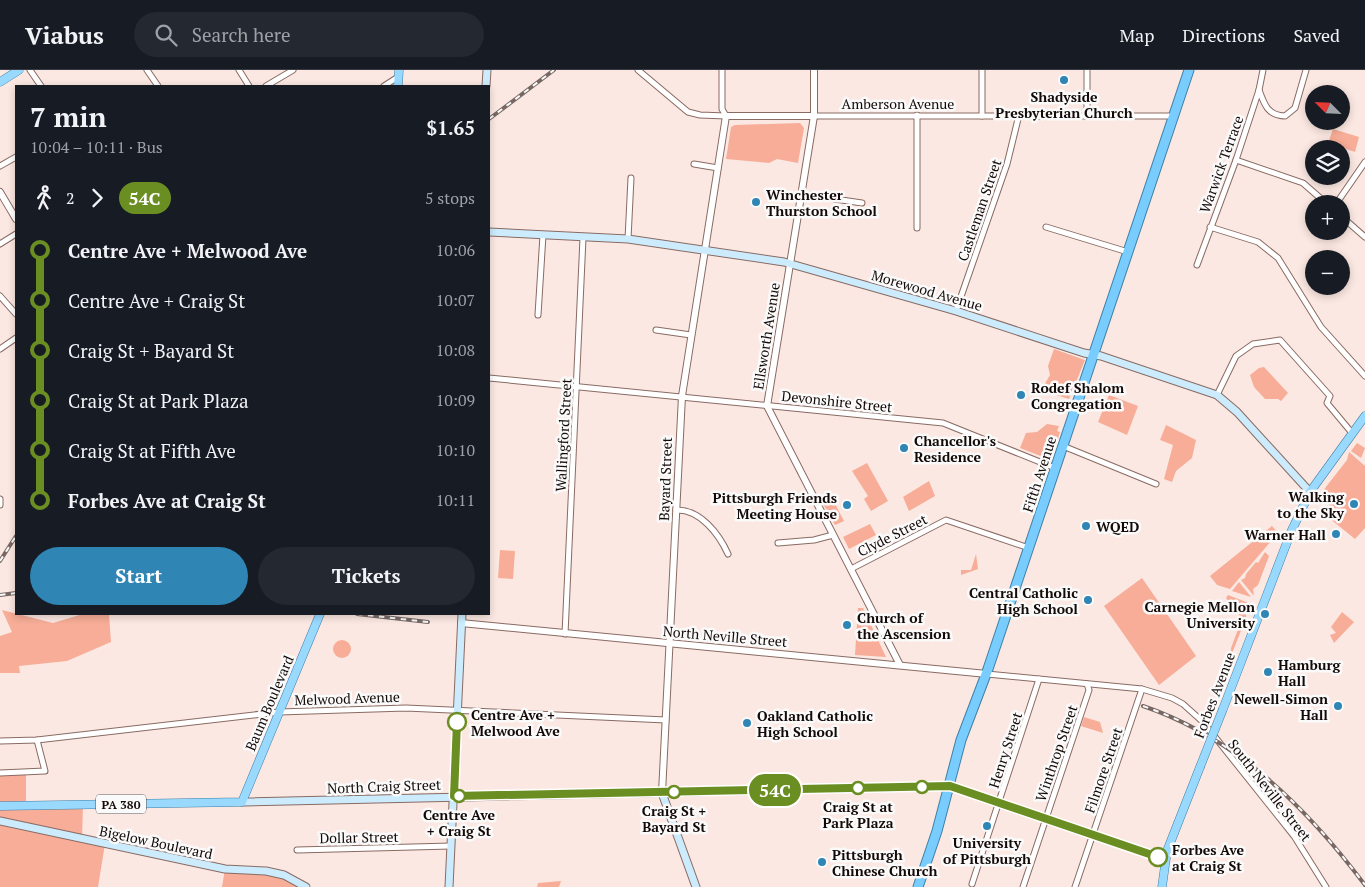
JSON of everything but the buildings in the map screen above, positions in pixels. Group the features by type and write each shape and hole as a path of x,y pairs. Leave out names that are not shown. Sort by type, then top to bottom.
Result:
{"highway":[{"name":"Fifth Avenue","path":"918,887 950,786 961,740 987,674 1189,70"}],"main road":[{"path":"0,82 19,70"},
{"path":"486,70 486,85"},
{"name":"Morewood Avenue","path":"490,232 628,239 790,264 956,311 1217,395 1237,412 1310,492"},
{"name":"Forbes Avenue","path":"1162,887 1165,859 1291,532 1310,492 1365,416"},
{"name":"Baum Boulevard","path":"242,802 320,615"},
{"path":"449,887 462,615"},
{"path":"950,786 1165,859"},
{"name":"North Craig Street","path":"0,806 950,786"},
{"name":"Bayard Street","path":"662,793 696,887"},
{"name":"Bigelow Boulevard","path":"0,821 225,869 266,871 284,875 306,887"}],"street":[{"path":"30,70 40,85"},
{"path":"148,70 157,85"},
{"path":"239,70 248,85"},
{"path":"268,85 293,70"},
{"name":"Amberson Avenue","path":"638,70 688,112 700,115 1174,116"},
{"name":"Bayard Street","path":"662,793 682,396 690,335 726,116 722,109 722,70"},
{"name":"Ellsworth Avenue","path":"814,70 814,116 767,406 900,665"},
{"path":"982,70 982,116"},
{"path":"1087,70 1087,115"},
{"name":"Warwick Terrace","path":"1197,265 1236,160 1259,90 1262,70"},
{"path":"1259,90 1264,103 1271,113 1277,116 1285,116 1295,108 1306,70"},
{"path":"385,85 398,74"},
{"path":"917,115 917,228"},
{"name":"Castleman Street","path":"956,311 1007,164 1019,116"},
{"path":"0,166 15,158"},
{"path":"1236,160 1303,183 1317,195"},
{"path":"1342,195 1365,162"},
{"path":"694,164 718,168"},
{"path":"628,239 631,178"},
{"path":"0,192 15,217"},
{"path":"801,194 862,203"},
{"path":"1350,224 1365,237"},
{"path":"1046,227 1128,252"},
{"path":"1210,227 1258,242 1278,258 1321,326 1365,376"},
{"path":"0,244 15,235"},
{"path":"538,315 543,235"},
{"name":"Wallingford Street","path":"565,634 583,238"},
{"path":"0,296 15,312"},
{"path":"0,307 6,302"},
{"path":"656,330 690,335"},
{"path":"0,349 15,339"},
{"path":"1217,395 1236,356 1253,344 1280,340 1330,396 1327,403 1352,433"},
{"name":"Devonshire Street","path":"490,378 943,423 1056,468"},
{"path":"1063,446 1156,484"},
{"path":"676,510 692,511 700,516 728,554"},
{"name":"Clyde Street","path":"851,569 946,520 1029,548"},
{"path":"778,543 814,540 833,535"},
{"name":"North Neville Street","path":"461,623 987,674"},
{"path":"987,674 1142,689"},
{"name":"Henry Street","path":"972,884 1039,679"},
{"name":"Winthrop Street","path":"1023,887 1089,690 1087,684"},
{"name":"South Neville Street","path":"1142,689 1172,698 1192,710 1294,836 1326,887"},
{"name":"Filmore Street","path":"1075,887 1142,689"},
{"name":"Melwood Avenue","path":"0,741 37,740 280,712 406,708 666,720"},
{"path":"0,773 45,771 37,740"},
{"name":"Dollar Street","path":"297,850 451,846"}],"shaded area":[{"path":"800,123 804,128 798,163 777,159 769,163 726,159 731,127 735,125"},
{"path":"1333,130 1359,137 1355,152 1350,150 1350,140 1329,140"},
{"path":"1054,349 1085,360 1069,399 1047,392 1048,388 1043,387 1050,375 1048,366"},
{"path":"1264,367 1288,393 1281,401 1278,399 1265,399 1254,387 1250,375 1259,368"},
{"path":"1109,395 1138,406 1127,435 1098,422"},
{"path":"1047,424 1059,426 1057,431 1060,432 1051,460 1020,448 1026,433 1037,432"},
{"path":"1166,425 1196,440 1192,458 1176,471 1172,482 1164,479 1173,445 1160,440"},
{"path":"1357,443 1365,448 1361,458 1351,451"},
{"path":"1349,452 1365,466 1365,528 1355,539 1329,518 1335,510 1324,500 1327,497 1322,492 1347,460"},
{"path":"867,463 888,501 871,511 864,499 868,496 852,471"},
{"path":"929,481 935,496 909,511 903,497"},
{"path":"834,495 836,499 833,500 844,521 835,525 822,502"},
{"path":"870,524 876,535 849,549 843,537"},
{"path":"1272,526 1278,533 1230,589 1217,585 1210,576"},
{"path":"500,550 515,551 513,579 498,578"},
{"path":"1265,552 1269,556 1258,585 1253,589 1254,596 1241,580 1245,578 1256,562 1258,563"},
{"path":"976,554 978,569 961,575 961,570 971,570"},
{"path":"1142,578 1196,656 1159,685 1104,606"},
{"path":"1239,582 1251,597 1232,591"},
{"path":"1228,595 1251,604 1249,610 1246,610 1246,618 1231,656 1231,648 1242,619 1226,598"},
{"path":"858,608 863,608 886,657 855,655"},
{"path":"2,610 15,613 15,615 53,623 80,615 109,615 111,642 67,661 19,666 20,673 0,673 0,636 12,632"},
{"path":"1342,612 1354,622 1334,643 1330,635 1336,633 1331,627"},
{"path":"338,640 346,640 351,645 349,656 338,658 333,653 333,645"},
{"path":"1084,717 1100,722 1103,733 1081,726"},
{"path":"26,772 26,805 83,804 82,839 105,844 98,887 0,887 0,773"},
{"path":"225,869 266,871 306,887 222,887"},
{"path":"561,881 559,887 537,887 538,883"}],"railway":[{"path":"490,118 554,70"},
{"path":"0,561 15,538"},
{"path":"0,595 15,593"},
{"path":"366,615 428,622"},
{"path":"1143,706 1177,720 1209,737 1239,756 1268,779 1319,829 1365,885"}],"bus line":[{"name":"54C","path":"457,722 454,796 950,786 1158,857"}],"place":[{"name":"Shadyside Presbyterian Church","path":"1064,80"},
{"name":"Winchester Thurston School","path":"756,202"},
{"name":"Rodef Shalom Congregation","path":"1021,395"},
{"name":"Chancellor's Residence","path":"904,448"},
{"name":"Walking to the Sky","path":"1354,504"},
{"name":"Pittsburgh Friends Meeting House","path":"847,505"},
{"name":"WQED","path":"1086,526"},
{"name":"Warner Hall","path":"1336,534"},
{"name":"Central Catholic High School","path":"1088,600"},
{"name":"Carnegie Mellon University","path":"1265,614"},
{"name":"Church of the Ascension","path":"847,625"},
{"name":"Hamburg Hall","path":"1268,672"},
{"name":"Newell-Simon Hall","path":"1338,706"},
{"name":"Centre Ave + Melwood Ave","path":"457,722"},
{"name":"Oakland Catholic High School","path":"747,723"},
{"name":"Craig St at Park Plaza","path":"858,788"},
{"name":"Craig St + Bayard St","path":"674,792"},
{"name":"Centre Ave + Craig St","path":"459,796"},
{"name":"University of Pittsburgh","path":"987,826"},
{"name":"Forbes Ave at Craig St","path":"1158,857"},
{"name":"Pittsburgh Chinese Church","path":"822,862"}]}
